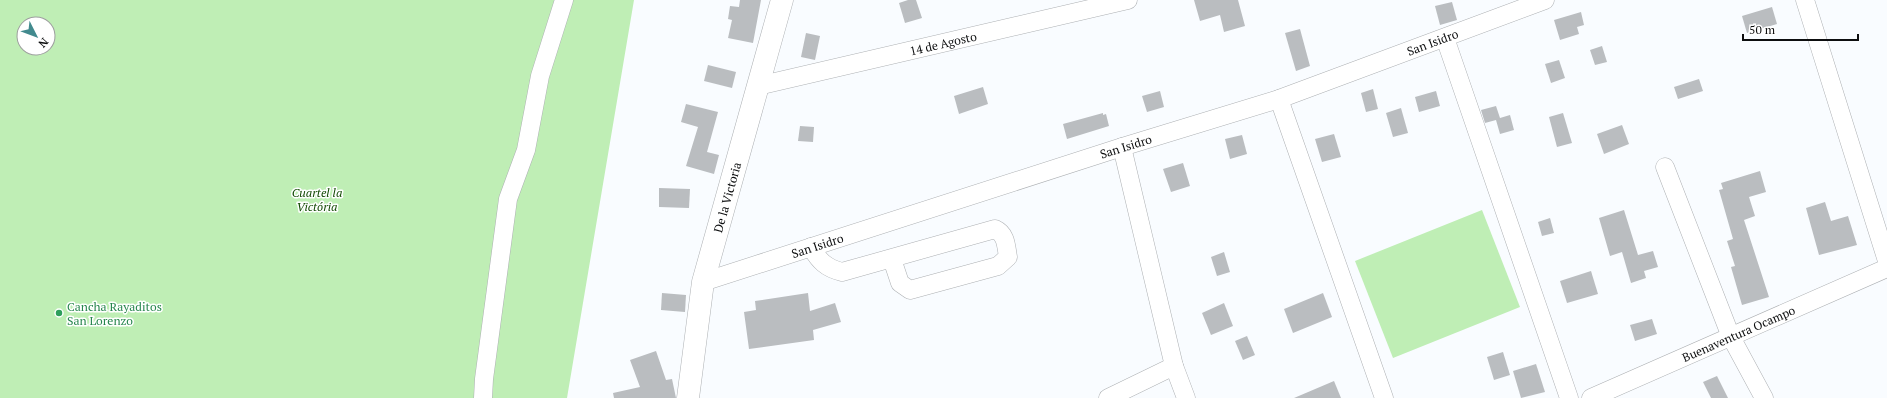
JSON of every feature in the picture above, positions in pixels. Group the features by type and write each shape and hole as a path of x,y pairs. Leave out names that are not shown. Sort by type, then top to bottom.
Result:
{"main road":[{"name":"De la Victoria","path":"688,398 703,282 782,0"}],"street":[{"path":"483,398 484,379 508,199 526,150 540,76 564,0"},
{"name":"14 de Agosto","path":"758,86 1128,0"},
{"name":"San Isidro","path":"703,282 1122,147 1279,99 1545,0"},
{"path":"1805,0 1887,261"},
{"path":"1445,38 1569,398"},
{"path":"1279,99 1384,398"},
{"path":"1122,147 1174,366 1186,398"},
{"path":"1665,167 1731,337 1764,398"},
{"path":"812,247 818,260 825,265 842,272 994,229 1001,232 1004,238 1008,257 998,266 910,290 900,283 892,259"},
{"name":"Buenaventura Ocampo","path":"1591,398 1887,268"},
{"path":"1108,398 1174,366"}],"green space":[{"name":"Cuartel la Victória","path":"0,0 634,0 567,398 0,398"},
{"path":"1482,210 1520,307 1393,358 1355,261"}],"building":[{"path":"740,0 761,0 753,43 728,38 732,20 728,19 730,6 739,7"},
{"path":"908,0 916,0 922,18 905,23 899,3"},
{"path":"1194,0 1238,0 1245,26 1224,32 1220,15 1200,21"},
{"path":"1452,2 1457,20 1440,25 1435,6"},
{"path":"1772,7 1777,24 1747,33 1742,16"},
{"path":"1581,12 1584,25 1577,27 1579,34 1560,40 1554,20"},
{"path":"1300,29 1310,66 1296,71 1285,33"},
{"path":"806,33 820,36 815,60 801,57"},
{"path":"1602,46 1607,62 1595,65 1590,50"},
{"path":"1559,60 1565,78 1551,83 1545,64"},
{"path":"708,65 736,72 732,88 704,81"},
{"path":"1699,79 1703,91 1678,99 1674,87"},
{"path":"983,87 988,104 959,114 954,96"},
{"path":"1373,89 1378,109 1366,112 1361,93"},
{"path":"1160,91 1164,107 1147,112 1142,96"},
{"path":"1436,91 1440,106 1419,112 1415,97"},
{"path":"686,104 718,112 707,152 719,155 714,174 686,166 698,127 681,122"},
{"path":"1496,106 1500,118 1510,115 1514,130 1500,134 1496,120 1485,123 1481,110"},
{"path":"1401,108 1408,133 1393,137 1386,113"},
{"path":"1103,113 1103,115 1106,114 1109,126 1067,139 1063,124"},
{"path":"1563,113 1572,143 1557,147 1549,117"},
{"path":"1622,125 1629,144 1604,154 1597,134"},
{"path":"800,126 814,127 813,142 798,141"},
{"path":"1334,134 1341,157 1322,162 1315,139"},
{"path":"1242,135 1247,154 1230,159 1225,139"},
{"path":"1183,163 1190,186 1171,192 1163,169"},
{"path":"1760,171 1766,192 1749,197 1755,216 1744,220 1769,297 1742,305 1731,267 1735,266 1727,241 1733,239 1719,190 1723,189 1721,183"},
{"path":"659,188 690,189 689,208 659,207"},
{"path":"1825,202 1831,221 1848,216 1857,245 1819,255 1806,208"},
{"path":"1624,210 1638,255 1653,251 1658,267 1644,271 1646,278 1631,283 1622,252 1610,256 1599,218"},
{"path":"1550,218 1554,233 1542,236 1538,222"},
{"path":"1224,252 1230,272 1217,276 1211,257"},
{"path":"1591,271 1598,294 1567,303 1560,281"},
{"path":"662,293 686,295 685,312 661,310"},
{"path":"808,293 810,311 835,303 841,322 813,330 814,340 749,349 744,312 756,310 755,301"},
{"path":"1323,293 1332,317 1293,333 1284,309"},
{"path":"1224,303 1233,326 1211,335 1202,313"},
{"path":"1652,319 1657,334 1635,341 1630,325"},
{"path":"1247,336 1255,355 1243,360 1235,341"},
{"path":"656,351 666,380 672,379 676,398 614,398 613,393 640,387 630,360"},
{"path":"1503,352 1510,375 1494,380 1487,357"},
{"path":"1536,364 1545,392 1521,398 1513,371"},
{"path":"1717,376 1728,398 1711,398 1703,382"},
{"path":"1334,381 1341,398 1294,398"}],"place":[{"name":"Cancha Rayaditos San Lorenzo","path":"59,313"}]}
